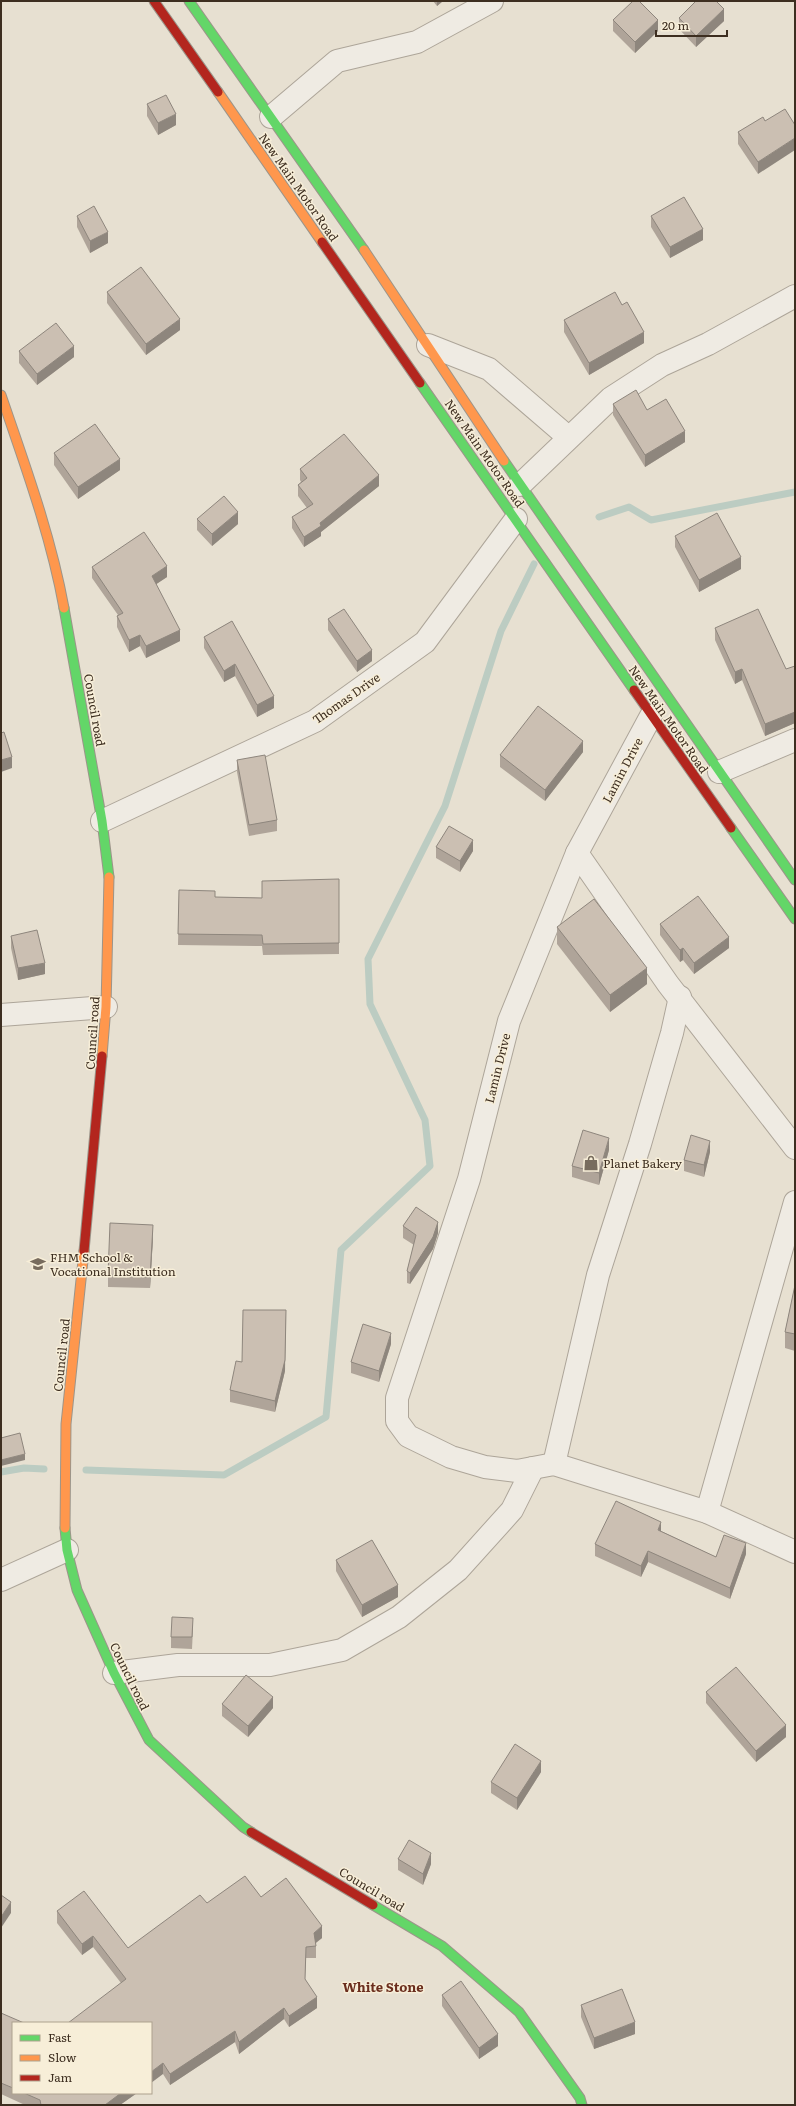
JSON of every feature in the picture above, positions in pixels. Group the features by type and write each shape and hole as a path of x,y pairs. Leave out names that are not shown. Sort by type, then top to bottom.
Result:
{"main road":[{"name":"New Main Motor Road","path":"154,1 516,519 651,716 795,919"},
{"name":"New Main Motor Road","path":"189,1 352,232 520,485 795,880"},
{"name":"Council road","path":"1,395 26,468 59,579 102,821 109,876 106,1007 97,1116 66,1424 64,1519 67,1550 77,1590 114,1673 149,1740 243,1827 442,1946 519,2012 577,2103"}],"street":[{"path":"271,117 336,61 417,42 492,1"},
{"path":"520,485 568,437 611,398 662,365 708,344 795,296"},
{"path":"428,345 489,368 568,437"},
{"name":"Thomas Drive","path":"102,821 315,721 425,642 516,519"},
{"name":"Lamin Drive","path":"533,1468 517,1471 485,1467 450,1457 408,1436 398,1421 398,1398 469,1179 509,1021 577,853 651,716"},
{"path":"719,772 795,740"},
{"path":"577,853 668,984 680,997 795,1148"},
{"path":"554,1464 598,1275 646,1122 672,1032 680,997"},
{"path":"1,1015 106,1007"},
{"path":"707,1512 795,1202"},
{"path":"114,1673 178,1665 270,1665 342,1650 399,1617 458,1570 512,1510 533,1468 554,1464 707,1512 795,1552"},
{"path":"1,1580 67,1550"}],"building":[{"path":"633,1 639,1 658,20 635,42 613,20"},
{"path":"696,1 716,1 724,9 696,36 679,18"},
{"path":"166,95 176,114 158,123 147,104"},
{"path":"785,109 795,125 795,138 758,162 738,132 763,117 765,121"},
{"path":"684,197 703,229 670,247 651,216"},
{"path":"94,206 108,232 90,241 77,216"},
{"path":"141,267 180,319 146,344 107,292"},
{"path":"615,292 622,305 627,302 644,332 589,363 564,320"},
{"path":"56,323 74,346 37,374 19,351"},
{"path":"636,390 647,410 666,399 685,431 645,455 613,404"},
{"path":"95,424 120,459 78,487 54,453"},
{"path":"344,434 379,475 320,523 321,526 304,537 292,517 313,504 298,485 307,478 300,469"},
{"path":"224,496 238,512 212,534 197,519"},
{"path":"717,513 741,557 699,580 675,536"},
{"path":"144,532 167,566 152,576 180,630 146,646 140,635 129,640 117,616 123,613 92,567"},
{"path":"344,609 372,650 357,661 328,619"},
{"path":"758,609 786,669 795,666 795,712 765,724 742,669 735,672 715,628"},
{"path":"232,621 274,696 257,705 235,664 224,671 204,637"},
{"path":"538,706 583,741 545,790 500,755"},
{"path":"4,732 12,757 1,760 1,733"},
{"path":"265,755 277,820 249,825 237,760"},
{"path":"449,826 473,840 460,861 436,847"},
{"path":"339,879 339,943 263,944 262,935 178,934 179,890 215,891 215,897 262,898 262,881"},
{"path":"698,896 729,937 694,963 683,948 680,950 660,924"},
{"path":"594,899 647,968 610,995 557,927"},
{"path":"37,930 45,963 18,968 11,936"},
{"name":"Planet Bakery","path":"583,1130 609,1138 599,1173 572,1166"},
{"path":"691,1135 710,1141 704,1165 684,1160"},
{"path":"416,1207 438,1222 433,1237 410,1273 407,1271 416,1235 403,1226"},
{"path":"110,1223 153,1225 150,1277 108,1275"},
{"path":"795,1285 795,1334 785,1332"},
{"path":"243,1310 286,1310 285,1360 275,1401 230,1390 236,1361 242,1362"},
{"path":"363,1324 391,1333 379,1371 351,1362"},
{"path":"20,1433 25,1454 1,1460 1,1438"},
{"path":"616,1501 661,1522 658,1530 716,1557 724,1535 746,1543 730,1588 648,1551 641,1566 595,1544"},
{"path":"372,1540 398,1585 362,1605 336,1560"},
{"path":"172,1617 193,1618 192,1637 171,1637"},
{"path":"736,1667 786,1725 756,1751 706,1692"},
{"path":"246,1675 273,1697 248,1726 222,1704"},
{"path":"515,1744 541,1761 517,1798 491,1782"},
{"path":"409,1840 431,1853 423,1874 398,1859"},
{"path":"245,1876 261,1897 286,1878 322,1926 314,1933 316,1946 306,1947 305,1979 317,1997 289,2016 284,2008 239,2042 235,2031 170,2074 163,2063 152,2071 152,2022 69,2022 126,1979 93,1936 82,1944 57,1911 84,1891 128,1948 200,1895 207,1903"},
{"path":"1,1895 11,1902 1,1917"},
{"path":"461,1981 498,2034 479,2048 442,1995"},
{"path":"622,1989 635,2022 594,2038 581,2005"},
{"path":"1,2013 22,2022 12,2022 12,2088 1,2083"},
{"path":"26,2094 120,2094 105,2105 41,2105 40,2100"}],"waterway":[{"path":"599,517 629,507 651,520 795,492"},
{"path":"86,1470 224,1475 326,1417 341,1250 430,1166 425,1120 370,1004 368,959 445,806 501,631 534,564"},
{"path":"1,1472 24,1468 44,1469"}],"traffic: fast":[{"path":"189,1 364,250"},
{"path":"420,383 634,690"},
{"path":"504,461 795,880"},
{"path":"64,608 102,821 109,877"},
{"path":"731,828 795,919"},
{"path":"65,1528 67,1550 77,1590 114,1673 149,1740 243,1827 251,1832"},
{"path":"373,1905 442,1946 519,2012 580,2098 582,2105"}],"traffic: slow":[{"path":"218,92 322,242"},
{"path":"364,250 504,461"},
{"path":"1,395 45,527 59,581 64,608"},
{"path":"102,1056 106,1007 109,877"},
{"path":"65,1528 66,1424 84,1251"}],"traffic: jam":[{"path":"154,1 218,92"},
{"path":"322,242 420,383"},
{"path":"634,690 731,828"},
{"path":"84,1251 102,1056"},
{"path":"251,1832 373,1905"}],"place":[{"name":"Planet Bakery","path":"591,1163"},
{"name":"FHM School & Vocational Institution","path":"38,1264"}],"district":[{"name":"White Stone","path":"383,1986"}]}
